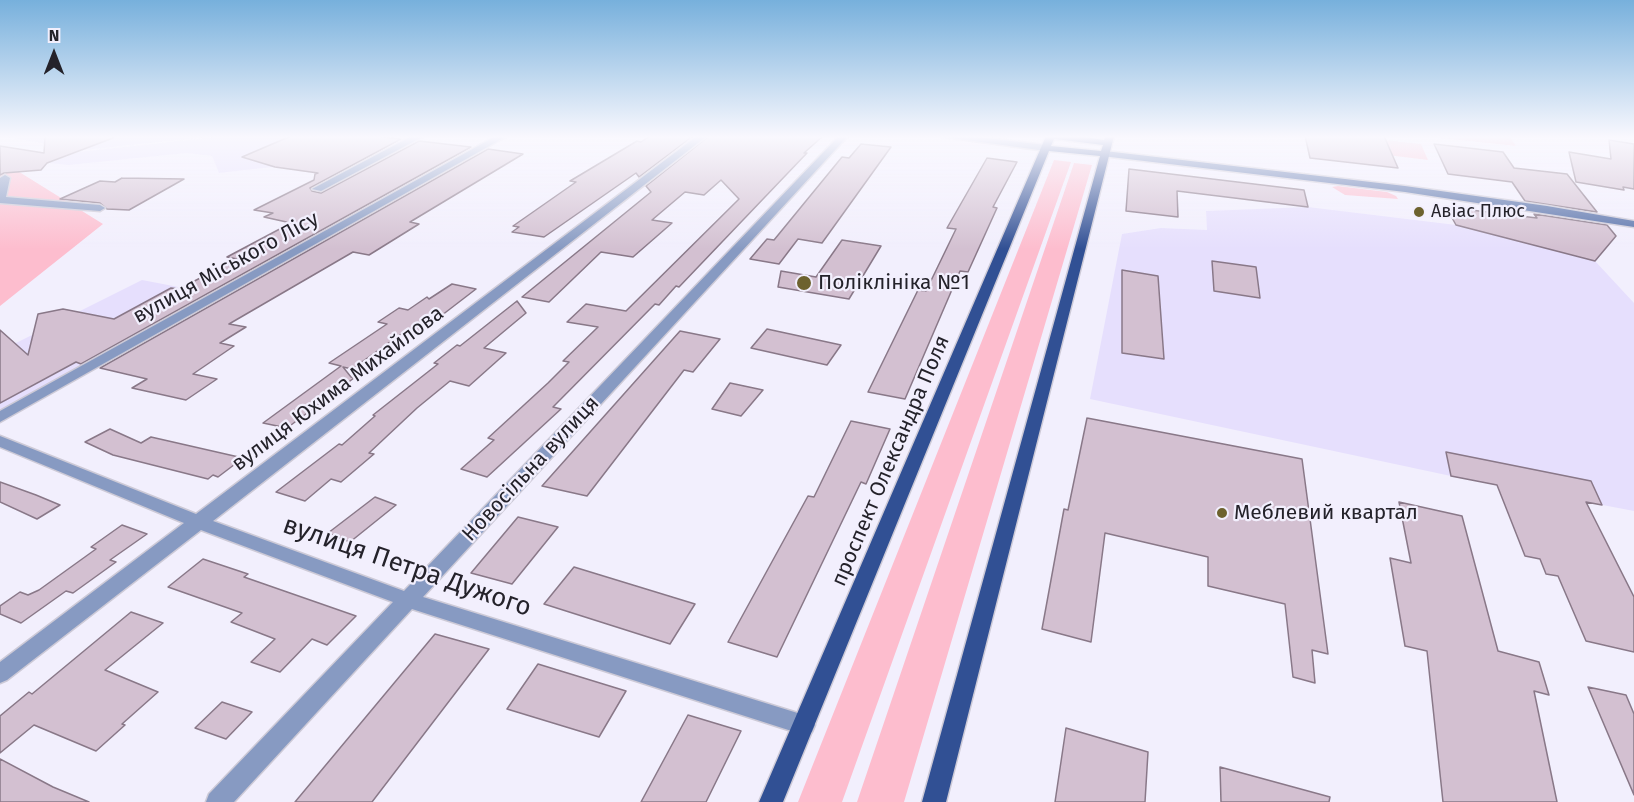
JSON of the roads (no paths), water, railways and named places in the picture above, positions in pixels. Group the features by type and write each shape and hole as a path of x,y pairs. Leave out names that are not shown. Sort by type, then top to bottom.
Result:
{"main road":[{"name":"проспект Олександра Поля","path":"771,802 1036,173"},
{"path":"934,802 1100,173"},
{"path":"1302,173 1634,224"}],"street":[{"path":"317,189 347,173"},
{"name":"вулиця Міського Лісу","path":"0,417 436,173"},
{"name":"вулиця Юхима Михайлова","path":"0,674 654,173"},
{"name":"Новосільна вулиця","path":"218,802 809,173"},
{"path":"5,178 0,200 100,208"},
{"name":"вулиця Петра Дужого","path":"0,441 199,522 408,600 804,725"}],"place":[{"name":"Авіас Плюс","path":"1419,212"},
{"name":"Поліклініка №1","path":"804,283"},
{"name":"Меблевий квартал","path":"1222,513"}]}
